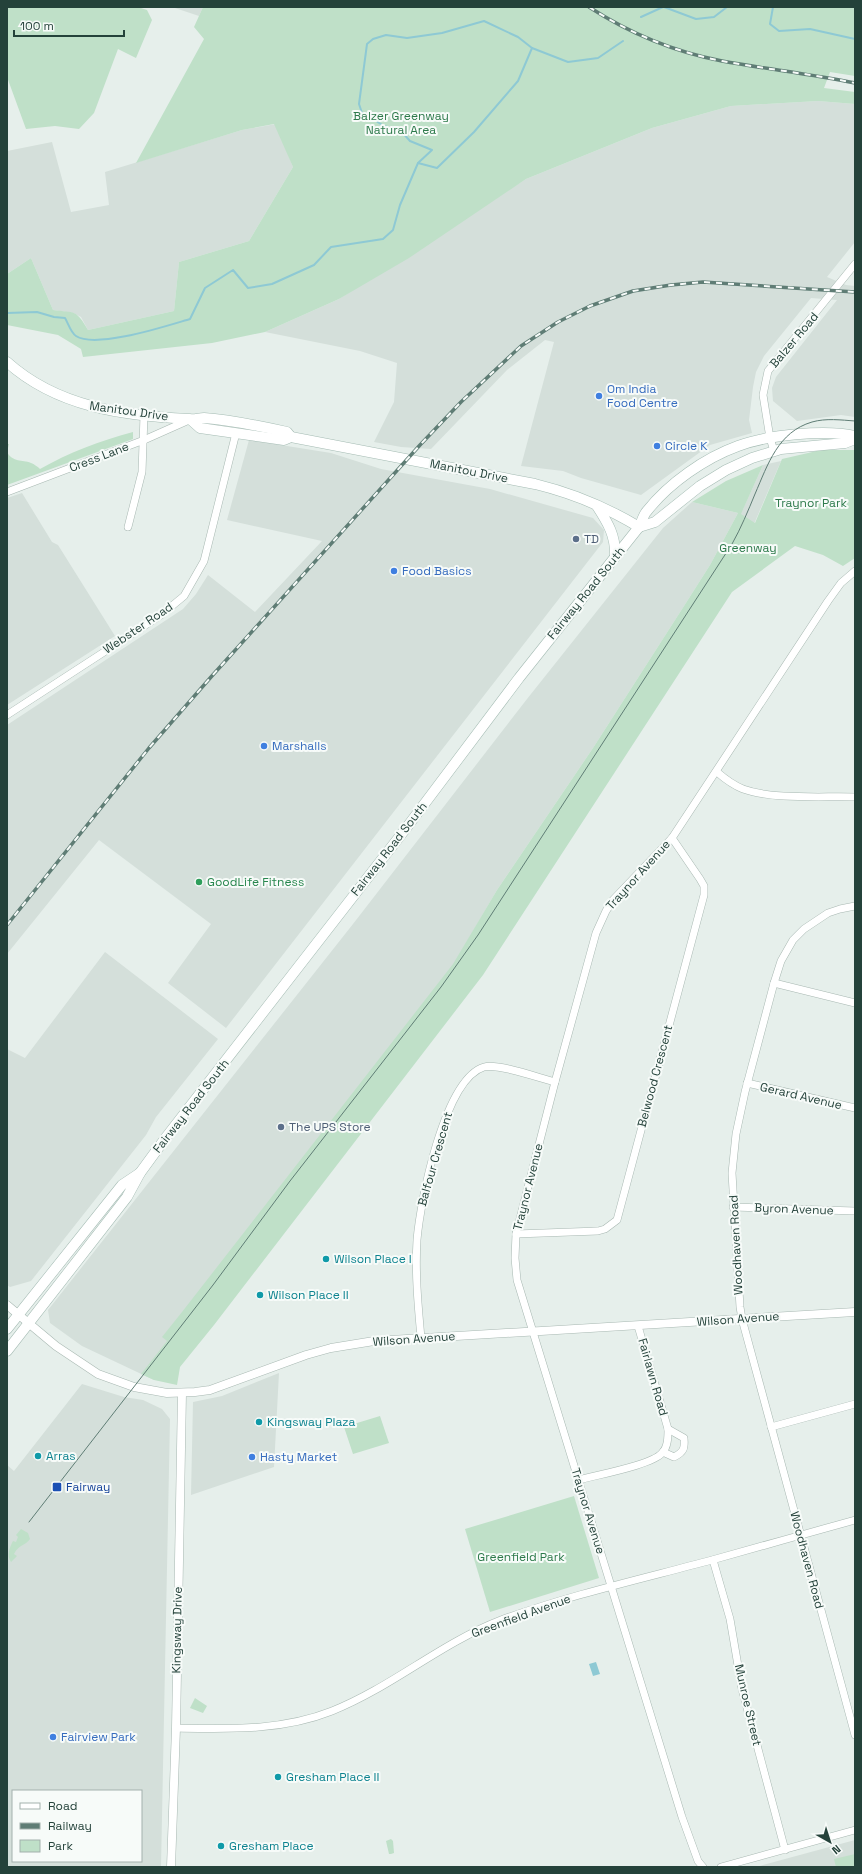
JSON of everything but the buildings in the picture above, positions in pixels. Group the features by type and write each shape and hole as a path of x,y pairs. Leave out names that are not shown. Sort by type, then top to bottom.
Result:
{"main road":[{"name":"Manitou Drive","path":"7,362 18,372 62,397 103,409 191,420 202,418 240,422 287,432 291,437"},
{"name":"Manitou Drive","path":"191,420 200,428 284,440 291,437 528,482 566,492 596,504 639,527"},
{"name":"Fairway Road South","path":"7,1351 127,1197 140,1173 407,827 519,678 639,527 646,512 685,476 712,459 738,446 770,438 797,434 845,434 855,437"},
{"path":"639,527 654,522 700,486 726,470 752,458 781,449 845,443 855,437"},
{"path":"596,504 611,528 615,540 615,557"},
{"name":"Fairway Road South","path":"7,1328 19,1315 122,1185 140,1173"}],"street":[{"name":"Balzer Road","path":"774,451 770,438 763,395 768,371 855,264"},
{"path":"128,527 142,472 144,415"},
{"name":"Cress Lane","path":"7,492 144,440 191,420"},
{"name":"Webster Road","path":"7,715 161,615 184,596 204,561 236,432"},
{"name":"Traynor Avenue","path":"703,1867 698,1861 682,1817 517,1280 515,1258 516,1234 555,1082 600,922 614,900 672,838 717,772 832,595 841,583 855,571"},
{"path":"717,772 731,784 760,794 855,797"},
{"name":"Belwood Crescent","path":"516,1234 598,1230 605,1229 617,1220 704,895 704,886 672,838"},
{"name":"Woodhaven Road","path":"855,906 828,913 804,929 793,940 780,961 736,1134 732,1172 733,1207 742,1319 855,1736"},
{"path":"774,983 855,1003"},
{"name":"Balfour Crescent","path":"421,1338 417,1292 417,1242 420,1214 436,1148 448,1108 466,1080 474,1072 484,1067 496,1067 555,1082"},
{"name":"Gerard Avenue","path":"748,1083 855,1108"},
{"name":"Byron Avenue","path":"733,1207 855,1211"},
{"name":"Wilson Avenue","path":"7,1305 56,1346 98,1374 139,1388 166,1393 200,1392 227,1385 288,1361 331,1348 374,1341 855,1312"},
{"name":"Fairlawn Road","path":"638,1326 668,1429 667,1444 663,1452 674,1457 681,1453 685,1447 684,1438 668,1429"},
{"name":"Kingsway Drive","path":"171,1867 176,1728 182,1393"},
{"path":"771,1427 855,1404"},
{"path":"579,1480 646,1462 656,1458 663,1452"},
{"name":"Greenfield Avenue","path":"176,1728 277,1726 332,1711 377,1688 469,1634 500,1620 610,1586 713,1560 855,1520"},
{"name":"Munroe Street","path":"713,1560 730,1619 742,1689 785,1850"},
{"path":"721,1867 855,1830"}],"shaded area":[{"path":"172,7 203,7 199,16"},
{"path":"818,101 855,104 855,242 827,277 846,285 855,286 855,417 841,415 797,421 773,401 772,388 776,377 837,300 811,298 764,356 756,372 753,387 749,420 752,433 710,445 641,495 581,478 563,471 521,466 554,342 545,340 507,370 431,449 401,447 374,442 394,402 397,363 360,351 265,332 339,299 526,179 652,128 731,106"},
{"path":"276,124 293,167 249,241 179,262 174,311 88,330 81,317 73,313 53,310 31,258 7,274 7,151 52,142 71,212 109,205 105,172 242,130"},
{"path":"249,440 331,453 381,469 490,489 593,518 604,530 603,542 226,1028 168,983 211,924 99,840 7,954 7,725 183,609 196,594 208,575 255,612 322,541 227,520"},
{"path":"781,461 748,538 615,743 154,1380 82,1346 50,1323 48,1310 663,528 692,502 738,513 710,565 593,748 497,890 459,955 706,576 743,509 763,465"},
{"path":"22,493 52,542 58,545 115,636 7,705 7,498"},
{"path":"105,952 218,1039 156,1117 146,1135 31,1281 10,1287 7,1285 7,1049 25,1058"},
{"path":"279,1373 274,1467 191,1495 193,1402 222,1396"},
{"path":"82,1384 124,1397 143,1400 162,1409 170,1419 161,1867 7,1867 7,1465 14,1471"},
{"path":"855,1840 855,1867 756,1867"}],"green space":[{"path":"7,7 138,7 147,10 152,20 136,58 118,49 94,113 79,129 55,126 26,129 7,77"},
{"name":"Balzer Greenway Natural Area","path":"203,7 855,7 855,76 830,72 824,88 855,92 855,104 818,101 731,106 652,128 526,179 409,258 339,299 265,332 212,343 83,357 81,349 58,335 7,325 7,274 31,258 53,310 74,313 81,318 88,330 174,311 179,262 249,241 293,167 274,124 242,130 136,163 204,39 194,27"},
{"path":"133,432 133,439 7,485 7,452 12,458 32,463 40,469 85,448"},
{"name":"Greenway","path":"821,450 855,450 855,558 843,566 823,555 795,546 732,592 483,975 214,1325 180,1367 177,1385 154,1380 141,1374 167,1341 162,1337 453,964 497,890 593,748 710,565 738,513 692,502 726,481 763,465 741,514 755,523 782,459"},
{"path":"380,1416 389,1443 353,1454 344,1427"},
{"name":"Greenfield Park","path":"574,1496 599,1578 490,1612 465,1529"},
{"path":"21,1529 28,1533 30,1539 16,1551 14,1554 17,1556 11,1562 9,1557 10,1548 13,1541 16,1542 18,1537 16,1535"},
{"path":"195,1698 207,1706 203,1713 190,1708"},
{"path":"391,1839 393,1841 394,1853 389,1854 386,1841"},
{"path":"855,1854 855,1867 836,1867 834,1859"}],"water":[{"path":"596,1662 600,1674 593,1676 589,1664"}],"waterway":[{"path":"641,17 663,7"},
{"path":"664,7 696,19 714,17 727,7"},
{"path":"773,7 770,24 779,31 810,29 855,39"},
{"path":"7,313 37,312 54,317 65,318 74,335 86,339 99,340 132,335 190,319 205,288 233,270 248,288 272,284 314,265 331,247 383,239 393,230 400,205 418,163 432,150 410,141 402,132 384,126 376,121 364,119 359,104 367,44 373,39 386,35 407,38 442,33 484,21 518,37 532,48 568,62 598,58 623,41"},
{"path":"418,163 437,168 474,132 518,81 532,48"}],"tram line":[{"path":"29,1522 213,1285 290,1181 441,987 478,935 732,544 770,461 782,441 800,427 812,422 828,420 855,421"}],"railway":[{"path":"589,7 636,33 670,47 704,57 855,83"},
{"path":"7,925 149,748 211,677 420,445 461,402 521,346 558,322 590,306 633,291 703,282 855,292"}],"place":[{"name":"Om India Food Centre","path":"599,396"},
{"name":"Circle K","path":"657,446"},
{"name":"TD","path":"576,539"},
{"name":"Food Basics","path":"394,571"},
{"name":"Marshalls","path":"264,746"},
{"name":"GoodLife Fitness","path":"199,882"},
{"name":"The UPS Store","path":"281,1127"},
{"name":"Wilson Place I","path":"326,1259"},
{"name":"Wilson Place II","path":"260,1295"},
{"name":"Kingsway Plaza","path":"259,1422"},
{"name":"Arras","path":"38,1456"},
{"name":"Hasty Market","path":"252,1457"},
{"name":"Fairway","path":"57,1487"},
{"name":"Fairview Park","path":"53,1737"},
{"name":"Gresham Place II","path":"278,1777"},
{"name":"Gresham Place","path":"221,1846"}],"park label":[{"name":"Traynor Park","path":"811,503"}]}
